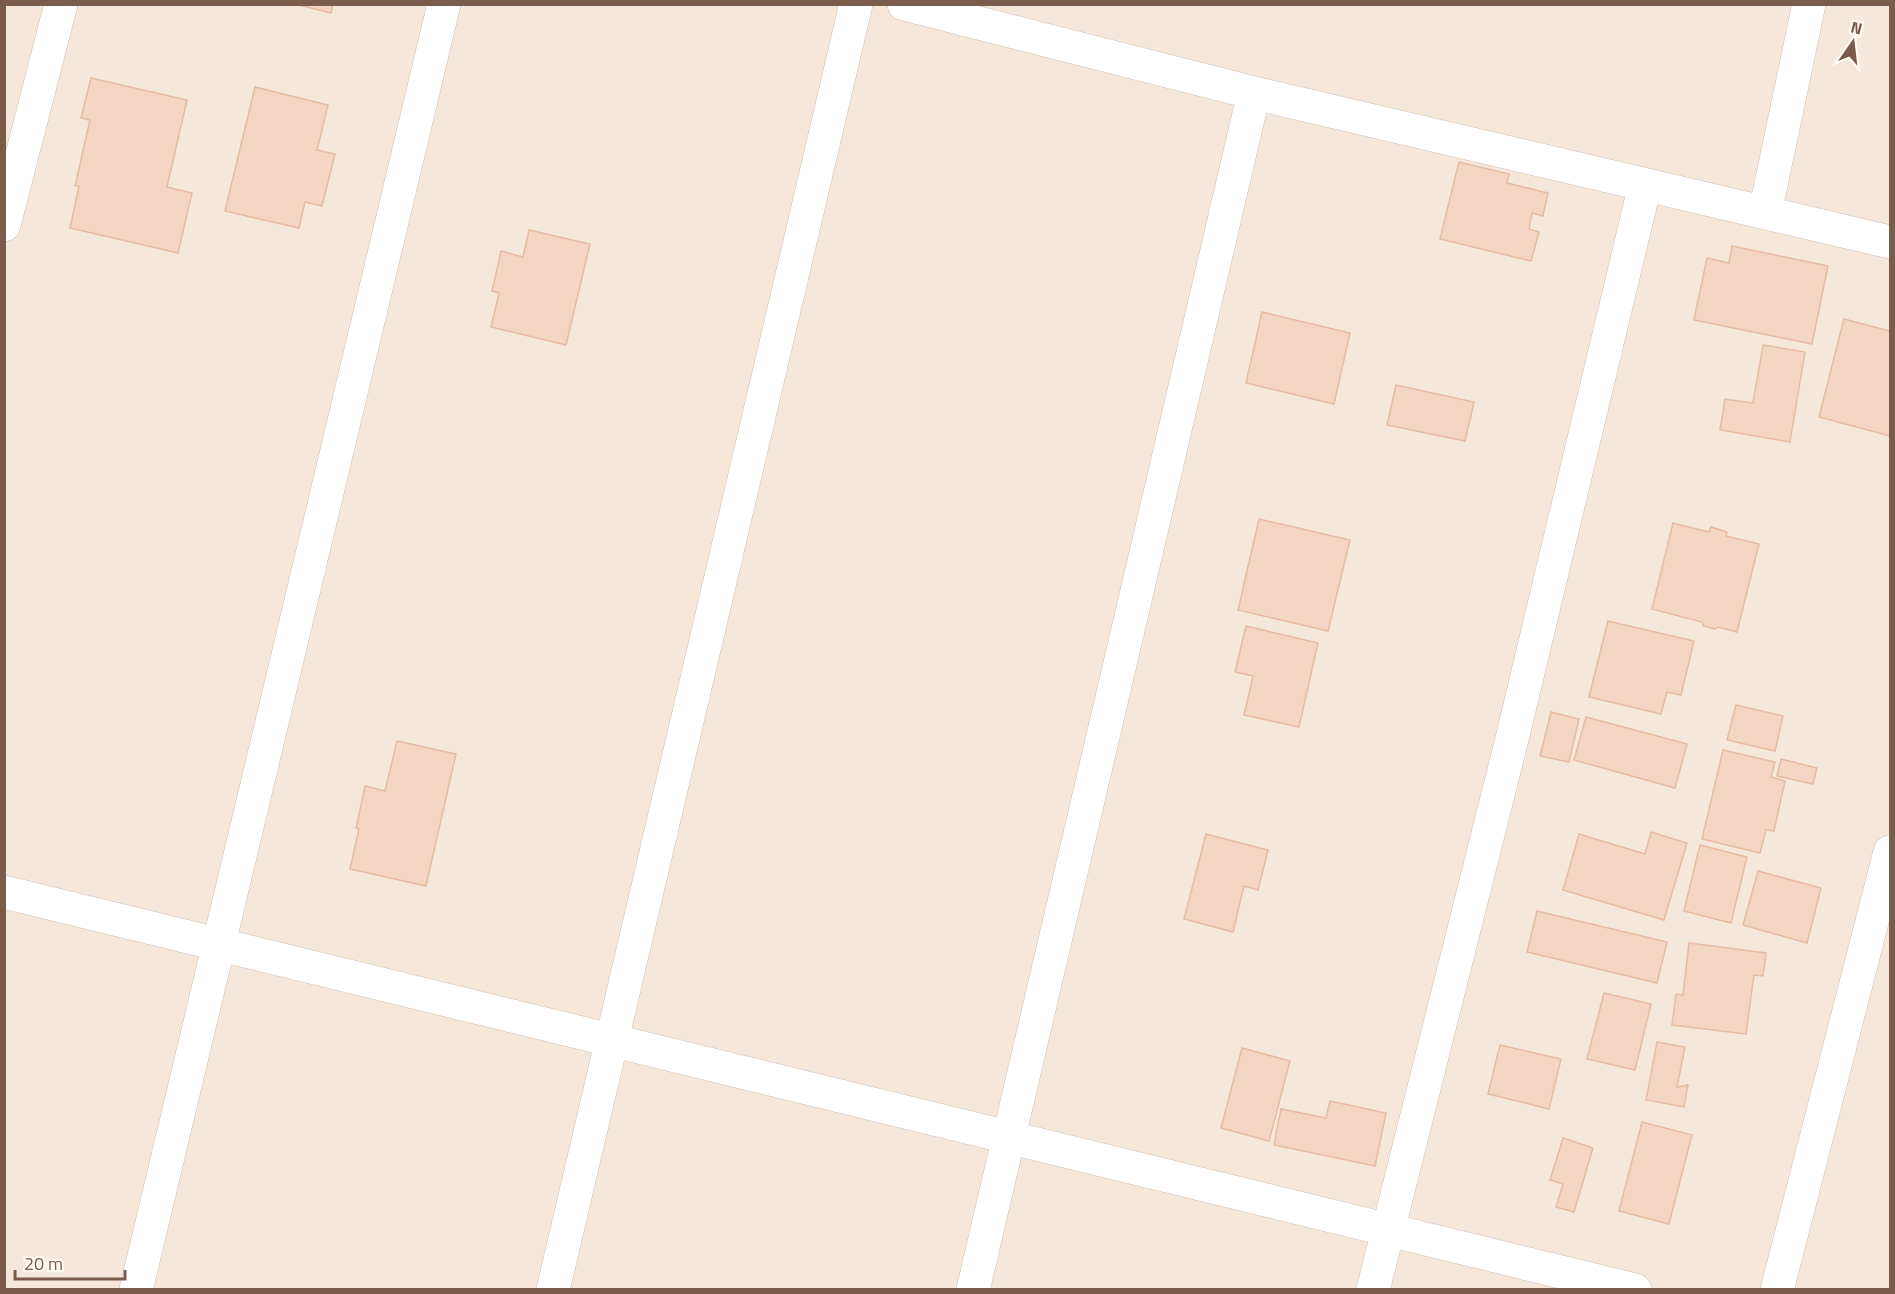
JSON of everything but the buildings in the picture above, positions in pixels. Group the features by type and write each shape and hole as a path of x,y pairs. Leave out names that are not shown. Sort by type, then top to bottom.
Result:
{"street":[{"path":"4,225 61,4"},
{"path":"136,1290 444,4"},
{"path":"552,1290 856,4"},
{"path":"904,4 1254,93 1890,242"},
{"path":"1765,213 1809,4"},
{"path":"973,1290 1254,93"},
{"path":"1373,1290 1512,739 1646,185"},
{"path":"1777,1290 1890,852"},
{"path":"4,892 1635,1290"}],"shaded area":[{"path":"5,5 1890,5 1890,1289 5,1289"}]}
